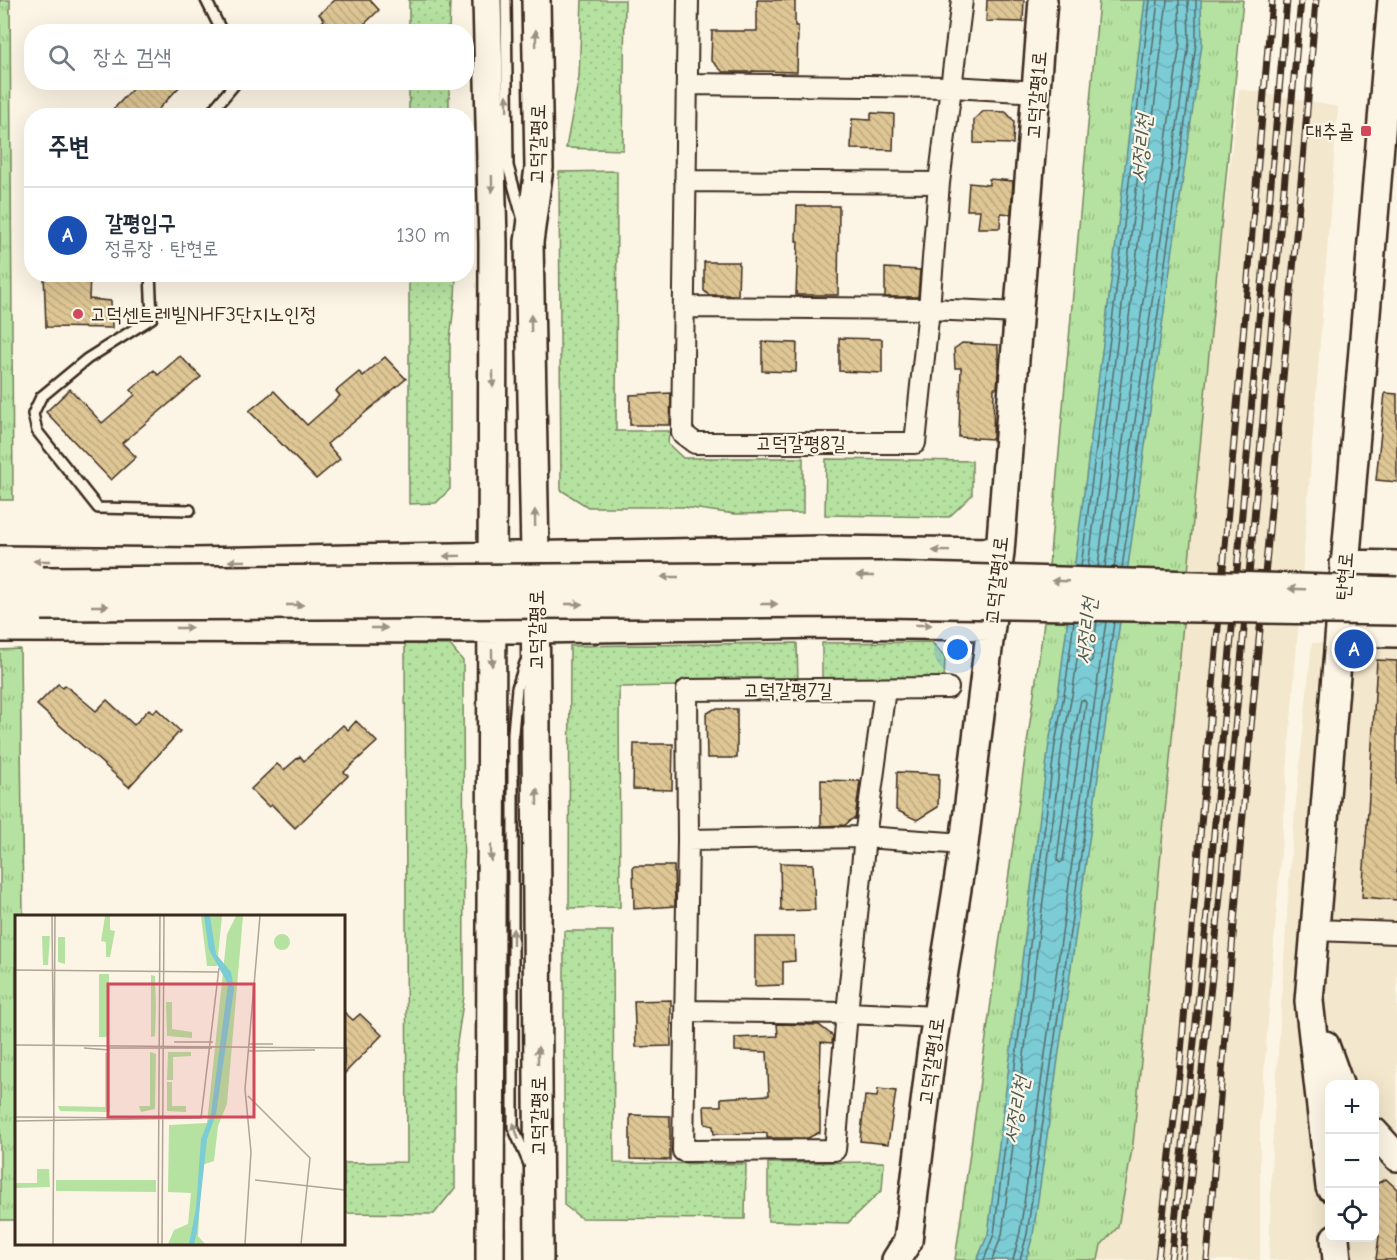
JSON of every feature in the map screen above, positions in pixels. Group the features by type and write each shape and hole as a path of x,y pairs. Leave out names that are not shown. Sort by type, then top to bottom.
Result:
{"street":[{"path":"487,0 493,243 490,1260"},
{"name":"고덕갈평로","path":"536,0 539,168 529,242 536,555 539,1260"},
{"name":"고덕갈평8길","path":"688,0 682,433 695,443 915,443 939,183 963,0"},
{"name":"고덕갈평1로","path":"896,1260 908,1241 937,1017 964,844 1000,552 1043,0"},
{"name":"탄현로","path":"1325,1148 1310,1001 1344,564 1393,16"},
{"path":"687,84 952,87 1036,92"},
{"path":"685,181 939,183"},
{"path":"684,307 929,309 1019,313"},
{"path":"0,560 194,562 822,550 1000,552"},
{"path":"822,550 822,624"},
{"path":"1344,564 1397,565"},
{"path":"0,606 42,594 887,576 1397,591"},
{"path":"0,581 42,594 1397,611"},
{"path":"0,628 536,629 822,624 991,626"},
{"path":"1340,632 1397,633"},
{"path":"885,689 948,688"},
{"name":"고덕갈평7길","path":"885,689 865,837 835,1150 683,1151 688,840 687,690 885,689"},
{"path":"688,840 865,837 964,844"},
{"path":"1315,930 1397,933"},
{"path":"1310,1001 1338,1080"},
{"path":"686,1011 847,1013 937,1017"},
{"path":"1376,1134 1397,1157"},
{"path":"1379,1159 1397,1157"},
{"path":"1336,1242 1338,1260"}],"lane":[{"path":"207,0 218,24"},
{"path":"506,0 508,166 529,242"},
{"path":"214,108 230,90"},
{"path":"150,282 152,318 87,359 41,397 33,414 38,431 98,508 190,510"}],"shaded area":[{"path":"1239,89 1338,107 1260,1125 1260,1260 1067,1260 1135,943"},
{"path":"1312,643 1397,643 1397,1260 1269,1260 1272,1147 1291,852"}],"green space":[{"path":"0,0 10,0 13,500 0,500"},
{"path":"409,0 450,0 449,24 409,24"},
{"path":"582,0 625,0 623,150 566,148 579,77"},
{"path":"1099,0 1243,0 1133,1144 1118,1227 1101,1245 1098,1260 955,1260 1044,622"},
{"path":"409,90 449,90 449,108 409,108"},
{"path":"617,171 616,431 669,431 668,444 683,458 803,458 803,513 735,514 683,507 588,507 561,490 559,172"},
{"path":"409,282 456,282 450,339 450,489 436,503 409,504"},
{"path":"826,459 972,461 972,495 949,517 825,515"},
{"path":"932,642 945,657 944,682 822,684 822,643"},
{"path":"797,643 798,684 619,687 620,907 569,908 570,646"},
{"path":"405,644 450,645 463,661 464,996 455,1056 455,1188 434,1214 345,1213 345,1163 407,1162"},
{"path":"20,649 23,915 15,915 15,1220 0,1220 0,650"},
{"path":"564,931 613,931 614,1163 746,1164 745,1219 581,1218 564,1205"},
{"path":"884,1162 882,1190 848,1223 768,1221 768,1163"}],"water":[{"name":"서정리천","path":"1145,0 1201,0 1202,44 1033,1235 1026,1260 977,1260 988,1234"}],"building":[{"path":"335,0 370,0 379,10 364,24 320,24 324,20 319,14"},
{"path":"757,0 795,0 795,26 798,26 797,72 723,72 711,60 712,31 757,31"},
{"path":"987,0 1024,0 1023,22 986,21"},
{"path":"131,90 176,90 160,108 115,108"},
{"path":"984,111 1006,112 1014,121 1013,144 974,143 974,119"},
{"path":"871,113 894,114 893,150 851,149 852,119 871,120"},
{"path":"989,179 1013,181 1011,214 1001,213 1000,228 978,228 980,210 967,210 969,183 989,185"},
{"path":"797,206 839,206 838,295 796,295"},
{"path":"704,262 739,262 738,295 709,295 704,291"},
{"path":"885,268 920,270 918,297 885,297"},
{"name":"고덕센트레빌NHF3단지노인정","path":"44,282 90,282 89,299 111,301 112,328 46,327"},
{"path":"839,338 882,339 882,373 839,371"},
{"path":"762,342 797,343 796,372 762,371"},
{"path":"962,343 998,345 993,439 959,437 961,368 955,368 954,349"},
{"path":"180,356 201,377 122,443 136,457 111,480 46,412 70,389 102,423 135,395 131,390 154,370 158,375"},
{"path":"385,357 406,379 327,444 340,459 316,479 249,411 274,391 307,425 340,396 336,391 359,372 363,376"},
{"path":"671,393 670,425 630,425 630,395"},
{"path":"1385,393 1397,394 1397,482 1376,480"},
{"path":"1377,660 1397,661 1397,900 1362,897"},
{"path":"58,684 63,688 65,685 96,711 107,700 134,725 149,709 153,713 157,709 180,731 129,787 37,705"},
{"path":"714,709 737,709 737,758 707,758 706,714"},
{"path":"356,721 377,742 344,772 348,776 295,828 272,805 269,807 251,789 277,764 284,770 300,756 304,761 343,725 348,730"},
{"path":"634,744 673,744 672,790 633,789"},
{"path":"897,772 939,774 938,807 917,820 896,810"},
{"path":"821,780 860,781 855,819 845,825 821,826"},
{"path":"780,863 813,864 815,910 781,911"},
{"path":"633,866 674,866 675,906 634,909"},
{"path":"755,937 794,937 795,961 783,962 783,985 755,986"},
{"path":"671,1000 671,1046 636,1047 634,1001"},
{"path":"345,1013 353,1020 360,1014 382,1035 345,1073"},
{"path":"777,1024 819,1025 833,1036 832,1043 821,1042 820,1132 808,1138 767,1138 767,1133 714,1134 713,1126 705,1124 704,1106 721,1106 721,1098 769,1095 767,1052 735,1051 735,1038 778,1036"},
{"path":"878,1089 896,1091 888,1144 860,1141 865,1096 877,1097"},
{"path":"630,1115 670,1116 670,1160 630,1159"},
{"path":"1386,1179 1397,1189 1397,1260 1376,1260 1379,1242 1379,1182"}],"railway":[{"path":"1158,1260 1179,1075 1272,0"},
{"path":"1171,1260 1204,947 1287,0"},
{"path":"1182,1260 1216,938 1301,0"},
{"path":"1207,1260 1241,836 1316,0"}],"place":[{"name":"대추골","path":"1366,131"},
{"name":"고덕센트레빌NHF3단지노인정","path":"78,314"},
{"name":"갈평입구","path":"1354,649"}]}
